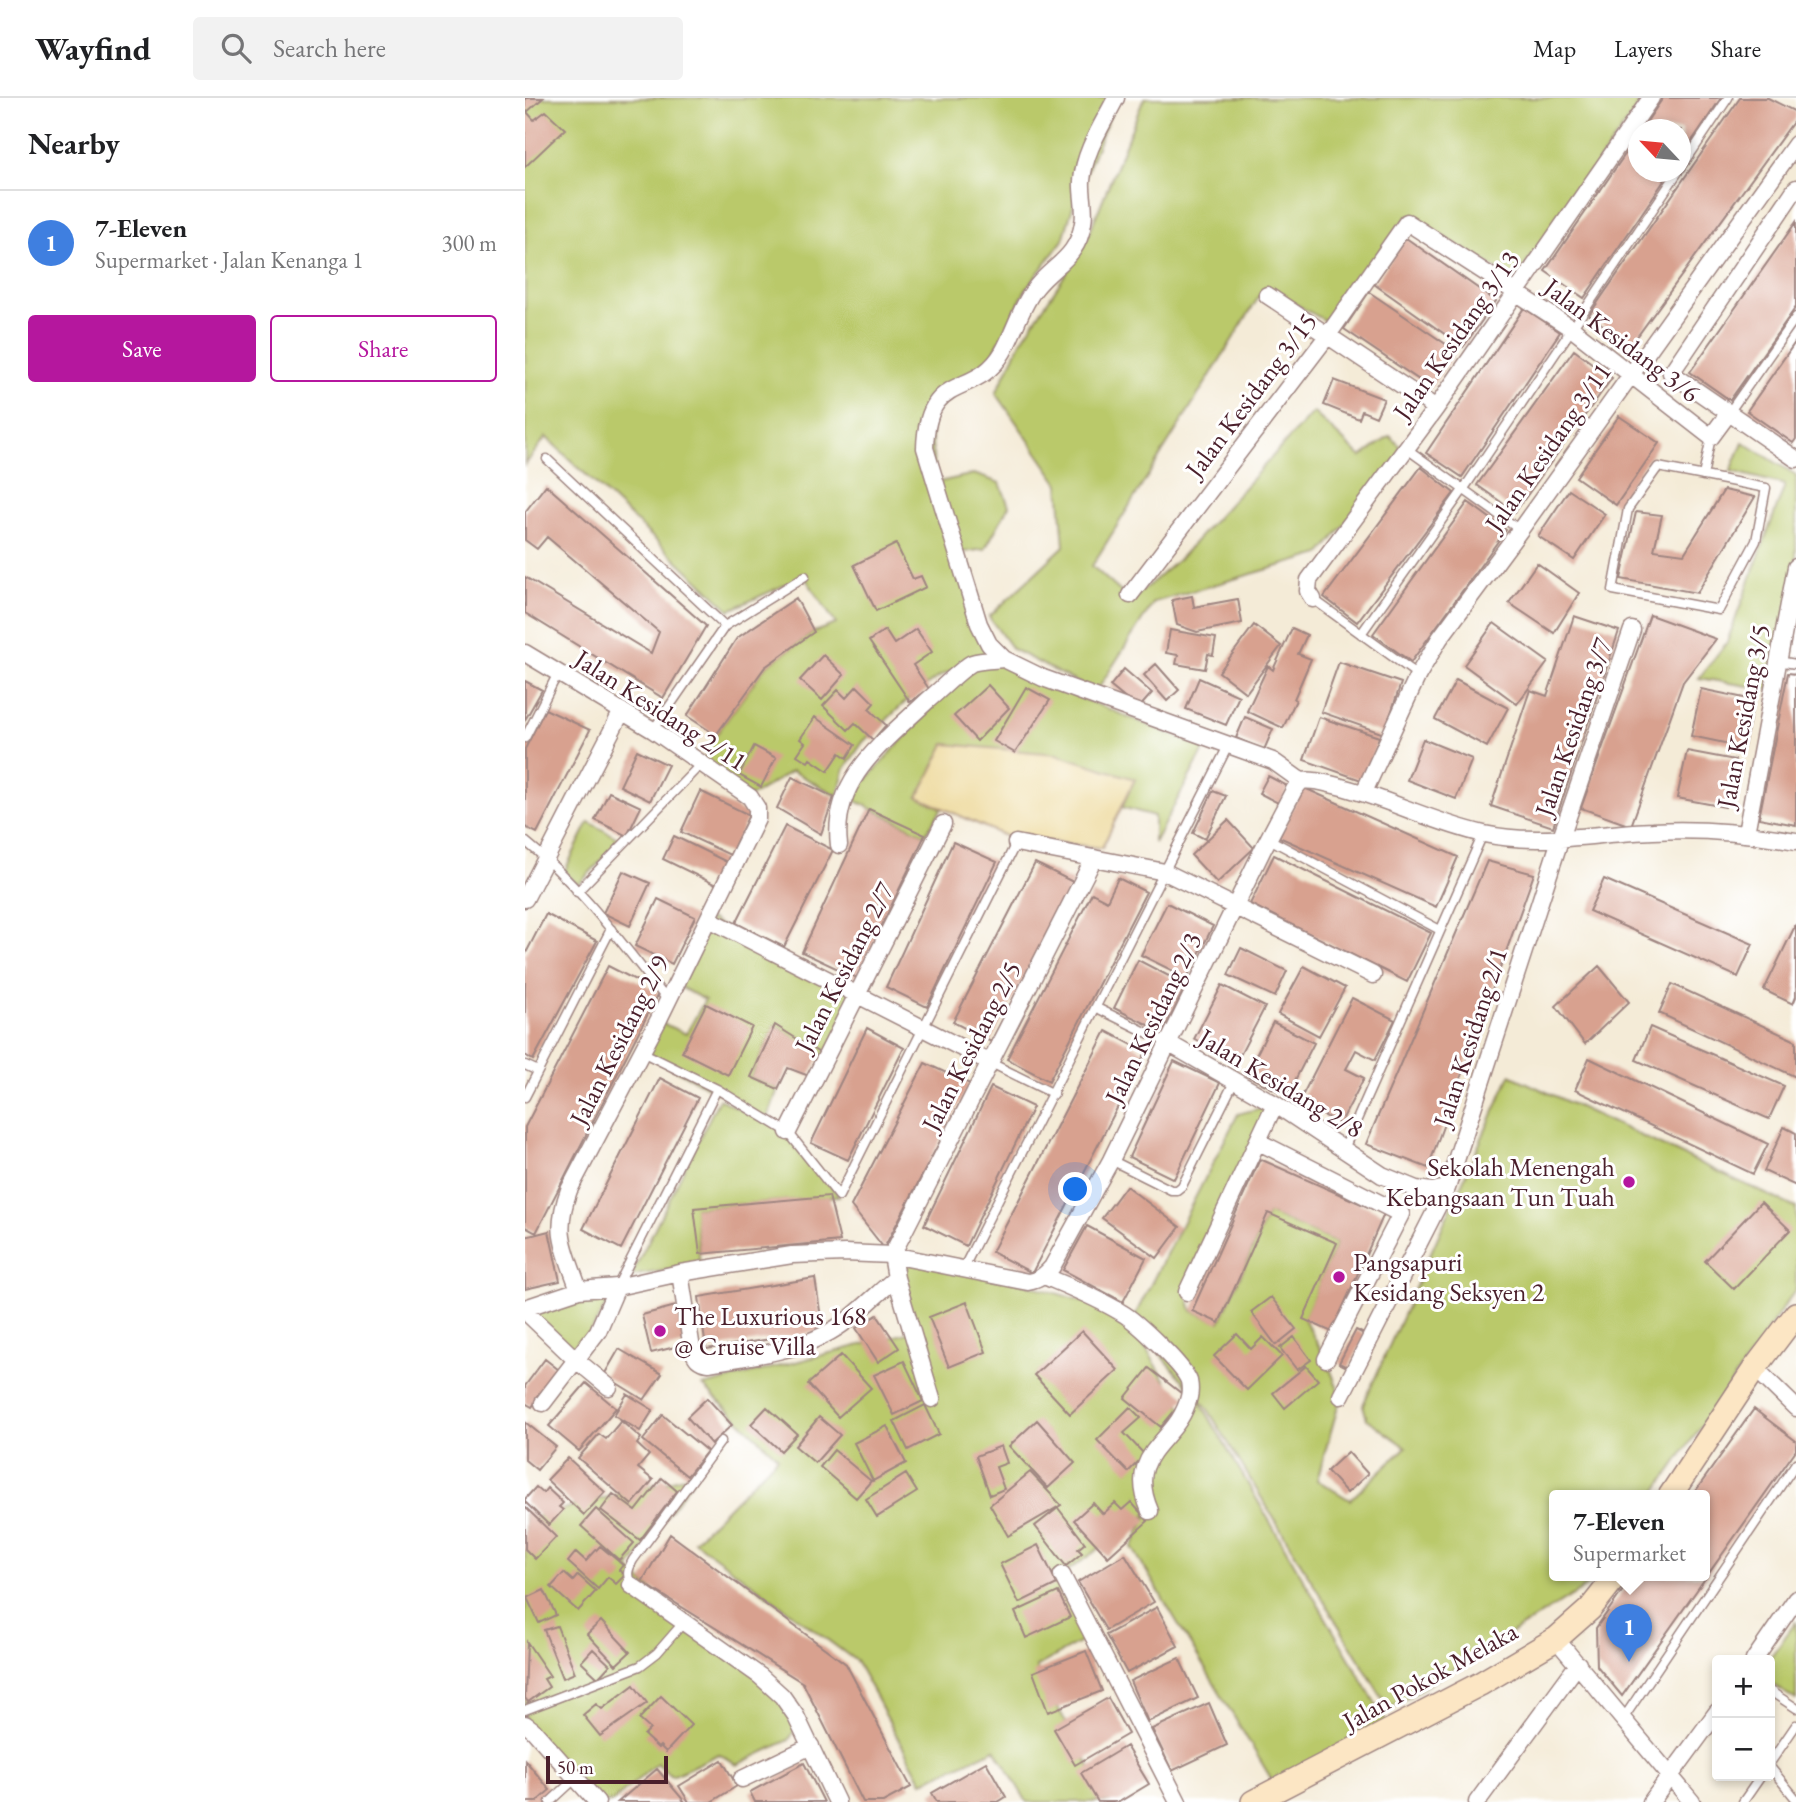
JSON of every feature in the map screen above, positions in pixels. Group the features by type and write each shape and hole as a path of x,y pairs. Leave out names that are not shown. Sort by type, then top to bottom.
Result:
{"street":[{"path":"1116,98 1085,163 1082,180 1084,223 1075,246 1065,262 1036,286 993,367 939,398 930,413 925,432 925,448 979,624 989,644 1005,659 1043,678 1273,761 1301,780 1311,779 1364,792 1483,834 1531,840 1560,840 1653,831 1746,833 1796,841"},
{"name":"Jalan Kesidang 3/13","path":"1313,599 1308,591 1309,580 1407,449 1651,98"},
{"name":"Jalan Kesidang 3/11","path":"1364,792 1418,674 1440,638 1630,374 1790,166 1796,144"},
{"name":"Jalan Kesidang 3/6","path":"1796,188 1671,373 1796,458"},
{"name":"Jalan Kesidang 3/6","path":"1408,222 1571,328 1711,437 1728,414"},
{"name":"Jalan Kesidang 3/15","path":"1130,595 1328,335 1408,222"},
{"path":"1266,295 1436,408"},
{"name":"Jalan Kesidang 3/5","path":"1746,833 1796,567"},
{"name":"Jalan Kesidang 3/7","path":"1560,840 1632,630"},
{"name":"Jalan Kesidang 2/11","path":"525,653 653,730 750,797 757,808 757,818"},
{"path":"839,845 837,825 843,801 853,778 871,755 972,663 1005,659"},
{"path":"525,900 622,711"},
{"name":"Jalan Kesidang 2/3","path":"1044,1276 1052,1267 1111,1160 1235,906 1301,780"},
{"name":"Jalan Kesidang 2/9","path":"579,1290 560,1232 562,1211 569,1190 668,1001 757,818"},
{"name":"Jalan Kesidang 2/7","path":"788,1132 943,824"},
{"name":"Jalan Kesidang 2/1","path":"1341,1396 1447,1188 1560,840"},
{"path":"1017,843 1165,872 1373,975"},
{"name":"Jalan Kesidang 2/5","path":"892,1255 1094,858"},
{"path":"709,919 991,1063"},
{"name":"Jalan Kesidang 2/8","path":"1168,1043 1275,1104 1382,1175 1400,1184 1433,1191 1447,1188"},
{"path":"1187,1292 1275,1104"},
{"path":"1259,1142 1401,1214 1326,1359"},
{"path":"608,1387 525,1310 579,1290 617,1287 680,1273 792,1255 892,1255 1028,1282 1037,1281 1044,1276 1125,1314 1181,1368 1189,1382 1189,1395 1184,1411 1149,1458 1143,1475 1143,1494 1150,1511"},
{"path":"892,1255 896,1278 932,1399"},
{"path":"680,1273 692,1349 701,1362 709,1363 780,1349 821,1337 837,1328 896,1278"},
{"path":"543,1403 598,1331 617,1287"},
{"path":"1674,1490 1755,1368 1796,1314"},
{"path":"1755,1368 1793,1400"},
{"path":"1062,1575 1178,1802"},
{"name":"Jalan Pokok Melaka","path":"1262,1800 1480,1684 1556,1639 1590,1609 1612,1581"},
{"path":"631,1585 760,1676 782,1696 796,1716 838,1802"},
{"path":"1757,1655 1796,1599"},
{"path":"1556,1639 1692,1802"},
{"path":"1477,1802 1578,1664"},
{"path":"1651,1802 1713,1718"},
{"path":"528,1729 597,1802"},
{"path":"742,1779 811,1746"}],"lane":[{"path":"1691,152 1728,98"},
{"path":"1361,634 1463,490 1670,182"},
{"path":"1728,414 1796,317"},
{"path":"1703,476 1711,437"},
{"path":"1407,449 1520,530"},
{"path":"547,459 725,625"},
{"path":"1658,467 1703,476 1766,488 1756,541 1719,610 1613,590 1629,509 1658,467"},
{"path":"653,730 725,625 805,576"},
{"path":"1313,599 1418,674"},
{"path":"1778,661 1796,664"},
{"path":"525,738 558,673"},
{"path":"963,1269 1229,744"},
{"path":"577,892 701,764"},
{"path":"1344,1149 1483,834"},
{"path":"1269,839 1440,930"},
{"path":"525,841 546,858 611,929 668,1001"},
{"path":"642,1052 717,1089 788,1132 839,1196 1017,843"},
{"path":"525,1097 611,929"},
{"path":"1097,1008 1168,1043"},
{"path":"991,1063 1053,1094"},
{"path":"525,1065 538,1072"},
{"path":"1111,1160 1171,1190 1177,1190 1182,1186 1235,1080"},
{"path":"617,1287 717,1089"},
{"path":"631,1585 628,1569 633,1560 721,1441"},
{"path":"1623,1719 1796,1463"},
{"path":"525,1710 640,1666 657,1653 685,1622"},
{"path":"1775,1694 1796,1708"},
{"path":"1775,1757 1796,1725"},
{"path":"1775,1772 1796,1800"},
{"path":"550,1802 576,1778"},
{"path":"1743,1802 1758,1781"}],"green space":[{"path":"525,98 1117,98 1075,200 1063,240 1026,289 983,374 930,413 935,483 974,474 1000,483 1009,506 985,549 958,553 992,662 1205,748 1154,843 1154,816 1122,807 1134,779 919,797 942,808 925,835 850,798 970,664 942,675 915,693 863,742 844,770 838,796 792,771 750,797 701,764 716,735 765,667 814,632 836,624 804,576 730,610 546,437 525,465"},
{"path":"1144,98 1631,98 1639,105 1515,280 1408,216 1326,321 1265,287 1092,566 1131,601 1179,559 1313,412 1361,457 1390,436 1404,450 1321,554 1154,602 1096,692 1012,649 989,617 1064,546 1059,484 996,393 1022,340 1084,246"},
{"path":"1743,442 1796,475 1796,597 1773,690 1699,678 1727,642 1785,485 1731,471"},
{"path":"589,822 621,840 578,885 564,872"},
{"path":"709,919 857,995 825,1058 775,1025 751,1077 778,1089 767,1119 643,1052 658,1021 686,1034 705,1000 676,985"},
{"path":"1510,1075 1796,1208 1796,1289 1657,1490 1549,1490 1549,1581 1593,1581 1592,1583 1389,1709 1206,1406 1198,1398 1391,1730 1278,1790 1132,1547 1149,1513 1062,1575 1086,1639 1036,1667 1109,1802 1027,1802 995,1749 922,1782 856,1661 694,1541 778,1457 703,1386 911,1332 892,1255 1000,1276 1125,1314 1183,1409 1195,1394 1132,1321 1238,1114 1275,1104 1187,1292 1192,1311 1220,1322 1268,1213 1337,1243 1304,1319 1326,1359 1341,1396 1317,1480 1350,1500 1406,1447 1367,1419 1363,1405"},
{"path":"719,1099 788,1132 839,1196 695,1208 700,1265 631,1276"},
{"path":"617,1287 575,1359 525,1310"},
{"path":"687,1476 693,1479 629,1569 685,1622 760,1676 799,1722 789,1740 737,1765 719,1754 672,1776 657,1763 612,1802 597,1802 532,1730 525,1735 525,1514 530,1518"},
{"path":"1796,1622 1796,1700 1775,1686 1775,1655 1772,1655"}],"sand":[{"path":"945,744 1056,754 1135,779 1102,848 1005,836 918,797"}],"building":[{"path":"525,98 543,98 527,112 534,120 546,111 565,129 525,167"},
{"path":"1663,98 1721,98 1691,142 1691,119 1649,119"},
{"path":"1740,98 1768,98 1796,112 1796,118 1631,345 1589,315 1682,182 1691,182 1691,168"},
{"path":"1628,150 1628,182 1663,182 1584,298 1545,271"},
{"path":"1796,222 1796,307 1730,400 1690,372"},
{"path":"1406,238 1496,301 1463,347 1374,284"},
{"path":"1369,292 1456,351 1431,388 1344,329"},
{"path":"1524,308 1560,332 1462,477 1426,453"},
{"path":"1796,341 1796,439 1793,443 1747,411"},
{"path":"1574,350 1612,378 1515,512 1477,485"},
{"path":"1334,380 1384,399 1376,417 1362,411 1359,419 1324,405"},
{"path":"1619,416 1659,443 1616,505 1576,477"},
{"path":"1421,467 1454,493 1357,622 1324,597"},
{"path":"546,485 706,626 663,698 525,613 525,577 651,653 659,632 547,537 537,549 525,540 525,512"},
{"path":"1569,490 1605,514 1574,560 1538,536"},
{"path":"1724,490 1755,497 1697,593 1621,579 1636,512 1662,515 1654,550 1684,554"},
{"path":"1468,502 1506,530 1411,662 1373,634"},
{"path":"896,544 913,579 921,576 926,587 876,611 854,565"},
{"path":"1537,563 1579,593 1554,633 1509,603"},
{"path":"1192,596 1194,607 1238,599 1242,623 1197,632 1177,625 1172,600"},
{"path":"796,598 814,632 765,667 716,735 687,716 737,638"},
{"path":"1650,615 1716,639 1683,682 1631,826 1581,808"},
{"path":"1574,616 1619,631 1553,827 1491,806 1530,690 1547,696"},
{"path":"1494,623 1548,662 1517,704 1464,665"},
{"path":"1254,625 1281,646 1246,693 1219,672"},
{"path":"1292,628 1307,635 1298,654 1311,659 1283,728 1247,711 1268,666 1273,670"},
{"path":"916,629 932,652 913,665 929,689 910,702 869,641 885,630 894,644"},
{"path":"1170,630 1216,638 1213,655 1208,654 1205,669 1176,664 1178,655 1166,653"},
{"path":"823,655 844,675 822,700 800,680"},
{"path":"1339,662 1401,683 1384,734 1321,712"},
{"path":"1156,664 1179,690 1167,701 1144,675"},
{"path":"1124,669 1152,693 1138,709 1110,686"},
{"path":"1788,673 1796,674 1796,825 1759,818"},
{"path":"1199,678 1239,696 1226,725 1186,709"},
{"path":"1456,680 1508,708 1487,747 1435,719"},
{"path":"525,681 542,690 525,720"},
{"path":"988,685 1009,708 977,741 954,716"},
{"path":"857,686 874,703 869,709 886,725 873,740 855,723 848,730 823,706 838,690 846,698"},
{"path":"1026,687 1050,700 1015,753 994,741"},
{"path":"1701,689 1754,700 1744,747 1691,736"},
{"path":"545,709 590,730 537,833 525,827 525,749"},
{"path":"815,717 855,745 847,758 840,753 828,771 810,759 808,762 797,755 805,743 800,739"},
{"path":"1245,717 1273,729 1264,750 1236,738"},
{"path":"1319,717 1379,737 1364,781 1304,760"},
{"path":"1423,739 1472,759 1456,799 1407,780"},
{"path":"754,746 776,758 761,787 739,775"},
{"path":"637,750 668,765 650,801 620,786"},
{"path":"1687,751 1735,760 1725,807 1677,798"},
{"path":"1268,776 1289,787 1280,804 1259,793"},
{"path":"792,777 834,797 821,834 777,808"},
{"path":"1302,787 1458,857 1436,907 1279,837"},
{"path":"700,791 749,815 730,855 681,832"},
{"path":"1213,791 1226,796 1205,839 1193,833"},
{"path":"609,792 641,807 627,836 595,820"},
{"path":"869,809 925,835 857,978 802,952"},
{"path":"1228,820 1254,848 1217,883 1191,855"},
{"path":"785,826 833,850 784,947 736,923"},
{"path":"674,836 731,864 720,887 663,859"},
{"path":"953,842 997,862 927,1007 886,987"},
{"path":"1274,855 1431,933 1407,982 1250,904"},
{"path":"1487,861 1534,874 1428,1168 1366,1144"},
{"path":"1035,863 1073,882 991,1042 953,1022"},
{"path":"623,871 650,883 630,926 603,913"},
{"path":"1118,878 1146,892 1049,1081 1007,1059 1092,893 1107,901"},
{"path":"1604,879 1753,944 1738,977 1589,911"},
{"path":"658,899 695,917 672,964 635,946"},
{"path":"1167,903 1213,926 1187,978 1141,955"},
{"path":"546,914 597,941 533,1060 525,1055 525,955"},
{"path":"1796,924 1796,997 1793,1004 1764,990"},
{"path":"1241,948 1287,971 1275,997 1228,975"},
{"path":"1138,960 1186,985 1163,1032 1114,1008"},
{"path":"608,966 659,992 536,1233 525,1227 525,1127"},
{"path":"1304,966 1345,988 1319,1036 1278,1014"},
{"path":"1599,966 1629,1002 1585,1044 1556,1006"},
{"path":"1672,984 1796,1041 1796,1077 1659,1013"},
{"path":"1222,985 1265,1007 1237,1061 1194,1039"},
{"path":"1352,998 1395,1020 1375,1060 1356,1050 1346,1069 1364,1078 1340,1124 1299,1102"},
{"path":"706,1004 752,1027 728,1075 682,1052"},
{"path":"1273,1022 1314,1043 1287,1096 1246,1075"},
{"path":"775,1025 821,1054 809,1076 788,1068 778,1089 751,1077"},
{"path":"1650,1027 1784,1086 1769,1119 1636,1060"},
{"path":"867,1028 904,1048 848,1160 811,1143"},
{"path":"1106,1031 1146,1052 1032,1273 992,1252"},
{"path":"1589,1058 1768,1144 1753,1174 1575,1090"},
{"path":"1174,1061 1220,1083 1174,1179 1129,1157"},
{"path":"925,1063 970,1084 884,1248 851,1206"},
{"path":"660,1078 698,1098 621,1249 583,1229"},
{"path":"991,1087 1033,1107 966,1246 924,1225"},
{"path":"1784,1127 1796,1133 1796,1186 1764,1171"},
{"name":"Pangsapuri Kesidang Seksyen 2","path":"1260,1159 1384,1214 1332,1332 1303,1319 1337,1243 1268,1213 1219,1323 1192,1311"},
{"path":"1126,1186 1180,1227 1157,1258 1102,1218"},
{"path":"829,1196 840,1241 700,1254 694,1208"},
{"path":"1761,1202 1790,1230 1734,1289 1705,1261"},
{"path":"1087,1226 1146,1258 1123,1302 1063,1270"},
{"path":"549,1231 560,1281 525,1289 525,1237"},
{"path":"815,1278 823,1331 706,1349 699,1297"},
{"path":"1271,1297 1296,1329 1276,1345 1251,1312"},
{"path":"967,1302 986,1352 949,1367 929,1317"},
{"path":"676,1306 687,1344 651,1353 642,1315"},
{"path":"877,1315 899,1348 878,1362 856,1328"},
{"path":"1356,1330 1366,1335 1349,1368 1339,1363"},
{"path":"1082,1331 1118,1370 1070,1414 1034,1375"},
{"path":"1237,1334 1251,1349 1263,1337 1282,1356 1247,1390 1214,1356"},
{"path":"1294,1337 1311,1360 1297,1370 1280,1348"},
{"path":"619,1349 662,1374 644,1400 604,1375"},
{"path":"841,1355 871,1388 838,1417 808,1384"},
{"path":"545,1359 559,1370 532,1407 525,1403 525,1386"},
{"path":"904,1361 923,1401 894,1415 874,1375"},
{"path":"1306,1366 1318,1380 1285,1408 1273,1393"},
{"path":"1149,1368 1186,1397 1161,1427 1125,1398"},
{"path":"586,1383 616,1408 579,1451 549,1426"},
{"path":"627,1394 653,1410 640,1431 614,1415"},
{"path":"707,1398 732,1425 711,1444 687,1417"},
{"path":"925,1405 939,1434 908,1450 894,1421"},
{"path":"767,1407 797,1434 781,1451 751,1424"},
{"path":"1130,1407 1141,1418 1124,1433 1145,1455 1128,1472 1097,1440"},
{"path":"1754,1409 1796,1441 1796,1450 1710,1572 1710,1490 1696,1490"},
{"path":"663,1415 707,1451 687,1476 643,1440"},
{"path":"819,1417 840,1435 815,1463 795,1446"},
{"path":"1037,1420 1075,1463 1048,1488 1009,1446"},
{"path":"621,1421 641,1438 637,1444 649,1455 638,1468 653,1480 632,1505 578,1458 599,1434 606,1439"},
{"path":"525,1422 556,1447 537,1470 525,1460"},
{"path":"887,1426 906,1463 873,1481 854,1443"},
{"path":"1001,1446 1007,1463 996,1467 1004,1489 990,1495 976,1456"},
{"path":"834,1450 871,1481 856,1498 820,1467"},
{"path":"1348,1452 1368,1474 1347,1493 1327,1471"},
{"path":"568,1458 605,1492 584,1515 547,1480"},
{"path":"1030,1472 1061,1505 1008,1536 990,1505"},
{"path":"906,1474 917,1492 877,1517 866,1499"},
{"path":"662,1478 677,1491 640,1540 601,1510 613,1494 636,1511"},
{"path":"536,1487 543,1493 547,1488 563,1503 559,1507 563,1510 549,1525 525,1502"},
{"path":"1131,1502 1148,1521 1108,1557 1074,1520 1093,1503 1103,1514 1115,1503 1122,1510"},
{"path":"525,1507 556,1537 535,1559 525,1549"},
{"path":"1058,1508 1085,1543 1078,1549 1082,1553 1066,1566 1035,1526"},
{"path":"596,1509 634,1543 619,1560 581,1526"},
{"path":"670,1534 846,1664 911,1787 883,1802 863,1802 803,1683 642,1582"},
{"path":"1038,1545 1057,1584 1019,1603 1000,1564"},
{"path":"600,1546 623,1565 619,1570 625,1575 616,1584 608,1577 598,1589 568,1562 576,1552 586,1561"},
{"path":"1125,1554 1154,1602 1106,1630 1078,1582"},
{"path":"564,1573 573,1581 578,1575 596,1591 578,1611 551,1587"},
{"path":"1629,1581 1703,1581 1622,1696 1597,1666 1596,1628"},
{"path":"544,1590 556,1615 539,1623 527,1598"},
{"path":"1058,1592 1070,1617 1026,1638 1015,1612"},
{"path":"1157,1607 1178,1646 1127,1673 1106,1635"},
{"path":"601,1621 630,1652 616,1665 587,1634"},
{"path":"557,1626 575,1673 563,1678 544,1630"},
{"path":"527,1642 550,1676 544,1679 549,1687 528,1702 525,1698"},
{"path":"593,1649 610,1665 598,1678 581,1662"},
{"path":"1086,1651 1102,1691 1048,1712 1033,1672"},
{"path":"1179,1658 1198,1698 1148,1722 1130,1681"},
{"path":"634,1685 647,1703 600,1736 583,1715 596,1704 602,1709"},
{"path":"661,1696 691,1725 666,1752 644,1735 650,1729 639,1719"},
{"path":"1108,1698 1128,1734 1075,1765 1054,1729"},
{"path":"1209,1703 1227,1745 1172,1771 1152,1729"},
{"path":"1126,1746 1149,1784 1119,1802 1098,1802 1081,1773"},
{"path":"525,1760 550,1790 536,1802 525,1802"},
{"path":"722,1760 737,1786 711,1802 689,1802 679,1786"},
{"path":"986,1762 1006,1797 998,1802 937,1802 932,1793"},
{"path":"804,1763 824,1802 755,1802 750,1792"},
{"path":"657,1769 685,1802 618,1802"}],"place":[{"name":"Sekolah Menengah Kebangsaan Tun Tuah","path":"1629,1182"},
{"name":"Pangsapuri Kesidang Seksyen 2","path":"1339,1277"},
{"name":"The Luxurious 168 @ Cruise Villa","path":"660,1331"},
{"name":"7-Eleven","path":"1629,1662"}]}
